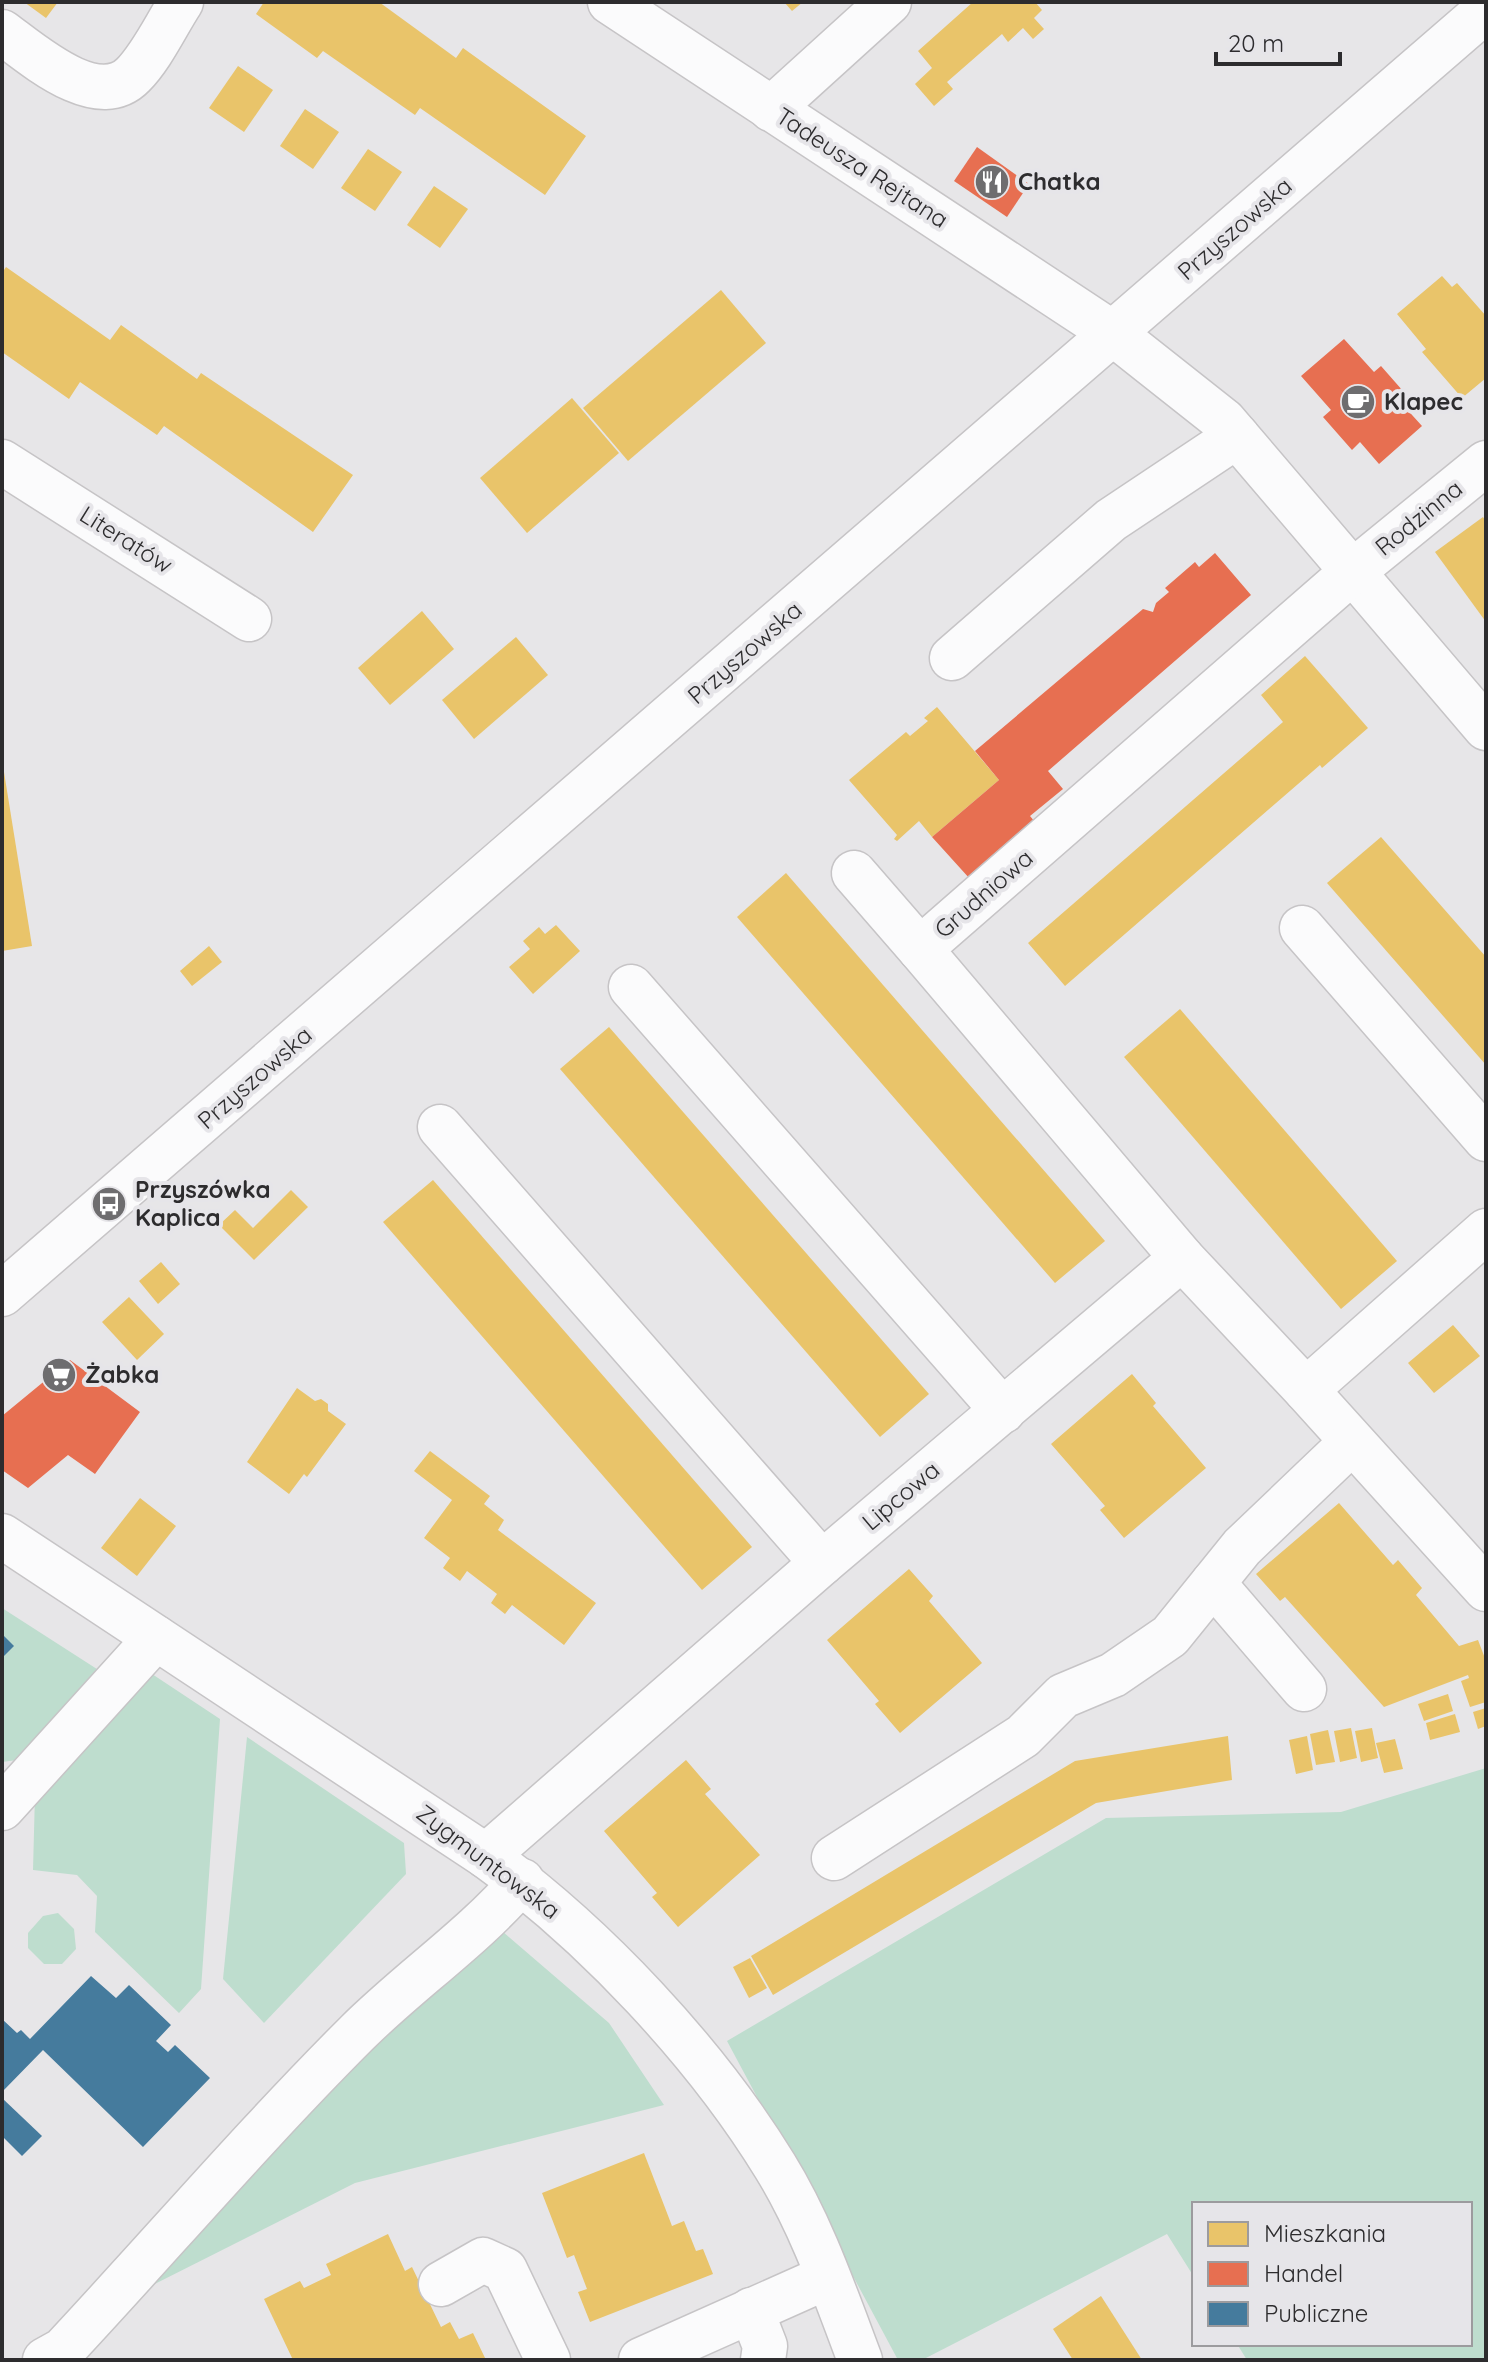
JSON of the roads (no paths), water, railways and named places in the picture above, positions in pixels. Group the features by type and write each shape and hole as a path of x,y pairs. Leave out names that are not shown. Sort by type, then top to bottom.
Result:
{"street":[{"path":"2,32 71,81 107,86 132,77 181,2"},
{"name":"Tadeusza Rejtana","path":"610,2 1114,334"},
{"path":"771,109 889,2"},
{"name":"Przyszowska","path":"2,1294 1486,10"},
{"path":"1114,334 1224,421 1486,728"},
{"path":"952,658 1111,520 1237,436"},
{"name":"Literatów","path":"2,462 249,619"},
{"name":"Rodzinna","path":"1351,573 1486,463"},
{"name":"Grudniowa","path":"1182,1258 920,949 1351,573"},
{"path":"854,873 920,949"},
{"path":"1302,928 1486,1139"},
{"path":"631,987 1003,1411"},
{"path":"440,1127 822,1563"},
{"path":"1306,1390 1486,1231"},
{"path":"1182,1258 1486,1589"},
{"name":"Lipcowa","path":"486,1856 822,1563 1182,1258"},
{"path":"834,1858 1023,1736 1063,1696 1113,1675 1170,1636 1242,1547 1352,1442"},
{"name":"Zygmuntowska","path":"2,1536 522,1881 634,1986 723,2092 775,2165 808,2229 860,2360"},
{"path":"1213,1583 1304,1689"},
{"path":"2,1808 156,1638"},
{"path":"45,2360 74,2339 292,2098 390,2000 503,1903 522,1881"},
{"path":"441,2284 483,2260 505,2270 548,2360"},
{"path":"641,2360 827,2277"},
{"path":"751,2310 765,2346 763,2360"}],"place":[{"name":"Chatka","path":"992,182"},
{"name":"Klapec","path":"1358,402"},
{"name":"Przyszówka Kaplica","path":"109,1204"},
{"name":"Żabka","path":"59,1375"}]}
